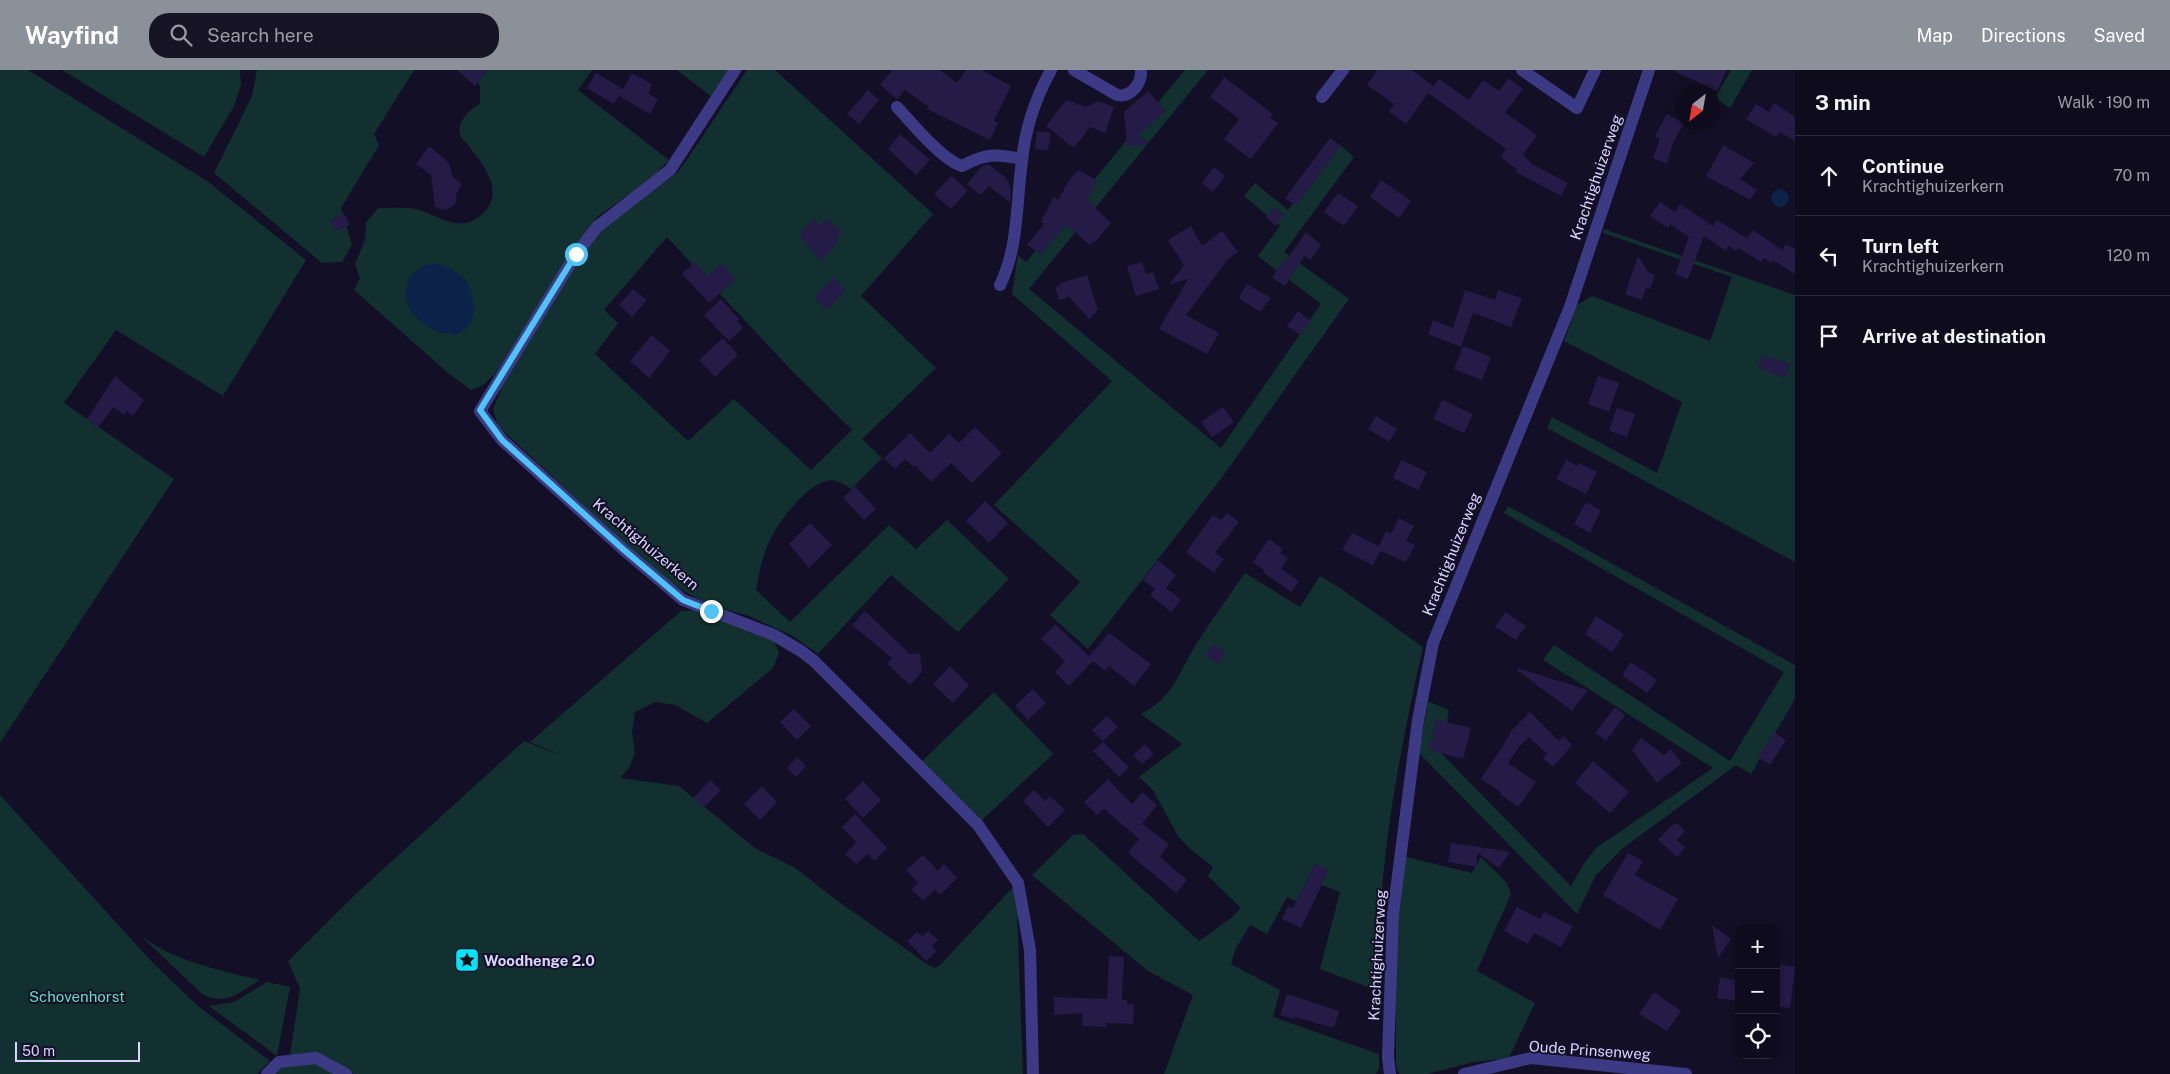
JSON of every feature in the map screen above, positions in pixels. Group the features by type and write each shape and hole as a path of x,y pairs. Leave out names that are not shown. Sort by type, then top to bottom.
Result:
{"street":[{"name":"Krachtighuizerkern","path":"735,70 670,170 597,227 576,254 480,410 502,440 624,550 683,600 774,634 801,650 978,825 1018,883 1030,950 1032,1074"},
{"path":"1000,285 1009,264 1016,225 1022,159 1036,105 1051,70"},
{"path":"1074,70 1117,96 1130,93 1141,78 1141,70"},
{"path":"1322,97 1343,70"},
{"path":"1522,70 1577,108 1595,70"},
{"name":"Krachtighuizerweg","path":"1390,1074 1388,1057 1393,914 1418,720 1433,643 1570,307 1650,70"},
{"path":"897,107 954,164 962,166 978,158 996,154 1022,159"},
{"path":"267,1074 279,1062 316,1058 346,1074"},
{"name":"Oude Prinsenweg","path":"1464,1074 1531,1058 1686,1074"}],"green space":[{"path":"0,70 28,70 207,181 306,260 223,396 116,330 64,403 174,479 0,743"},
{"path":"62,70 240,70 241,85 234,106 204,157"},
{"path":"257,70 414,70 374,134 379,145 341,208 352,245 342,262 322,263 214,173 252,96"},
{"path":"472,70 592,70 578,90 669,160 650,180 598,216 580,240 495,374 482,386 471,390 447,372 354,290 360,278 355,264 365,240 366,223 378,208 413,208 454,223 467,223 478,218 491,203 493,195 490,178 461,137 460,132 461,122 464,117 480,104 480,86","holes":["450,269 466,280 472,295 441,333 424,323 415,314 412,309 407,283 414,272"]},
{"path":"677,70 728,70 711,96"},
{"path":"747,70 775,70 933,214 861,296 936,368 862,439 882,458 851,489 842,483 829,480 818,484 793,506 773,534 761,566 756,590 790,622 889,525 916,549 947,520 1009,579 958,632 891,575 818,654 793,636 749,616 707,604 664,580 498,426 493,409 506,377 587,248 605,225 677,173","holes":["667,237 793,372 852,430 811,470 734,399 688,441 595,354 618,323 604,310"]},
{"path":"1185,70 1208,70 1029,289 1221,448 1321,304 1258,256 1280,226 1244,196 1255,183 1288,210 1339,144 1354,157 1284,252 1349,299 1223,476 1088,649 1050,615 1080,582 994,505 1112,381 1012,294 1018,255 1026,262"},
{"path":"1731,70 1752,70 1730,108 1720,101 1720,89"},
{"path":"1604,229 1795,295 1795,562 1547,428 1552,417 1657,473 1682,402 1564,341 1577,305 1592,296 1710,341 1732,277 1603,233"},
{"path":"1508,506 1795,665 1795,699 1751,774 1736,765 1622,849 1596,875 1577,914 1419,753 1428,701 1449,710 1441,753 1571,886 1583,865 1596,848 1713,768 1543,660 1554,645 1730,761 1784,672 1504,513"},
{"path":"1245,573 1300,607 1320,576 1343,590 1423,647 1401,752 1385,859 1379,930 1379,991 1320,969 1340,892 1321,885 1309,907 1287,897 1267,934 1250,925 1235,950 1231,964 1280,990 1273,1017 1379,1054 1379,1068 1376,1074 1164,1074 1193,995 1148,971 1032,875 1073,835 1083,834 1199,941 1230,919 1241,908 1208,876 1213,867 1188,847 1178,836 1153,790 1139,777 1182,744 1141,714 1169,692 1203,634"},
{"path":"697,610 774,641 779,653 773,668 707,723 675,705 655,702 635,712 632,732 635,753 629,768 620,778 679,786 756,849 794,867 835,899 930,966 936,968 1016,884 1023,1074 353,1074 342,1068 290,1055 300,989 288,961 358,892 524,741 573,760 530,742 681,611"},
{"path":"994,692 1053,754 980,822 921,762"},
{"name":"Schovenhorst","path":"0,795 152,962 198,1006 270,1061 257,1074 0,1074"},
{"path":"1403,856 1472,873 1481,857 1507,883 1511,894 1477,971 1535,1003 1509,1058 1474,1062 1427,1074 1399,1074 1396,1065 1396,931"},
{"path":"140,935 167,952 197,964 260,980 232,997 218,999 210,997 201,993"},
{"path":"267,982 290,987 277,1056 209,1006 234,1002"},
{"path":"315,1062 337,1074 276,1074 286,1064"}],"water":[{"path":"1776,189 1784,189 1789,194 1787,205 1776,207 1771,202 1771,194"},
{"path":"436,263 460,275 468,285 472,295 474,312 471,322 456,335 428,327 414,315 406,298 408,282 412,275 427,265"}],"building":[{"path":"457,70 488,70 475,86"},
{"path":"892,70 940,70 957,83 966,70 982,70 1011,86 994,121 998,123 990,140 927,109 929,107 905,90 897,99 880,85"},
{"path":"1377,70 1412,70 1433,86 1406,124 1389,112 1394,104 1367,85"},
{"path":"1672,70 1727,70 1720,85 1704,85"},
{"path":"596,73 623,89 614,104 587,88"},
{"path":"632,73 652,84 649,94 658,99 650,114 619,96"},
{"path":"1224,77 1273,114 1270,118 1278,123 1251,159 1224,139 1239,119 1210,97"},
{"path":"1509,78 1523,89 1505,113 1537,135 1523,155 1532,164 1568,183 1561,196 1516,172 1517,170 1501,157 1506,149 1428,93 1439,79 1469,100 1483,80 1499,91"},
{"path":"868,90 879,100 859,124 847,114"},
{"path":"1148,91 1166,111 1138,135 1149,144 1127,146 1124,112"},
{"path":"1066,100 1086,107 1098,101 1114,107 1105,133 1090,127 1074,148 1046,126"},
{"path":"1774,103 1795,117 1795,141 1780,132 1776,137 1746,119 1756,104 1769,112"},
{"path":"1667,114 1675,118 1675,130 1680,130 1673,143 1667,164 1653,158 1660,139 1655,136"},
{"path":"1037,131 1051,133 1048,151 1035,149"},
{"path":"900,134 930,160 916,175 888,149"},
{"path":"1330,138 1341,146 1296,206 1285,198"},
{"path":"1723,145 1754,163 1740,179 1757,190 1750,200 1706,176"},
{"path":"429,146 449,164 453,177 460,182 461,186 456,194 457,202 452,207 443,210 435,207 431,175 416,164"},
{"path":"989,164 1007,179 1011,190 1010,203 989,186 981,195 967,184 982,166"},
{"path":"1214,167 1225,176 1213,192 1202,183"},
{"path":"1078,170 1097,180 1087,200 1111,223 1094,243 1092,242 1090,245 1066,225 1041,254 1027,245 1044,224 1041,222 1054,196 1058,200 1068,182"},
{"path":"951,176 968,190 951,209 934,194"},
{"path":"1381,180 1411,201 1399,218 1370,197"},
{"path":"1338,193 1358,206 1344,226 1324,212"},
{"path":"1660,202 1675,212 1680,204 1713,226 1717,220 1747,238 1753,230 1782,250 1786,244 1795,249 1795,274 1773,260 1771,263 1764,258 1761,262 1738,248 1736,251 1729,246 1726,251 1704,236 1688,279 1675,274 1689,237 1670,224 1668,228 1650,216"},
{"path":"1274,207 1284,215 1276,226 1266,217"},
{"path":"344,213 350,225 336,231 330,220"},
{"path":"827,218 842,232 835,239 838,242 821,261 799,235 814,219 821,225"},
{"path":"1191,226 1202,246 1222,231 1238,252 1228,259 1186,315 1219,333 1207,354 1159,329 1188,279 1169,285 1184,265 1168,240"},
{"path":"1306,232 1321,245 1311,260 1304,256 1285,286 1272,278 1282,261 1284,263"},
{"path":"1638,256 1648,272 1655,275 1650,289 1646,288 1642,300 1625,294"},
{"path":"695,262 708,276 721,263 736,279 709,303 682,274"},
{"path":"1142,262 1146,274 1153,272 1159,289 1136,296 1127,266"},
{"path":"1087,275 1098,310 1089,319 1069,297 1059,300 1055,287"},
{"path":"833,277 846,290 827,310 814,297"},
{"path":"1247,284 1271,298 1260,312 1239,298"},
{"path":"633,289 647,300 632,317 619,305"},
{"path":"1465,290 1495,300 1498,290 1522,298 1511,327 1473,313 1461,347 1428,334 1433,320 1453,328"},
{"path":"721,299 739,319 737,321 743,328 729,341 704,315"},
{"path":"1298,311 1311,321 1300,335 1287,326"},
{"path":"652,335 670,351 649,378 630,361"},
{"path":"723,338 738,355 715,377 699,360"},
{"path":"1463,346 1491,357 1482,380 1454,369"},
{"path":"1763,355 1790,364 1785,378 1758,368"},
{"path":"115,376 144,400 133,416 127,411 124,415 113,407 98,428 87,419"},
{"path":"1598,376 1619,383 1609,412 1588,404"},
{"path":"1442,400 1473,414 1464,433 1433,419"},
{"path":"1223,407 1234,422 1212,437 1201,422"},
{"path":"1617,408 1635,414 1627,437 1609,431"},
{"path":"1376,416 1397,429 1389,442 1368,429"},
{"path":"975,427 1002,453 972,483 951,463 931,482 915,465 913,467 905,459 895,469 884,458 910,433 930,453 949,434 959,443"},
{"path":"1401,460 1427,472 1418,490 1393,478"},
{"path":"1566,460 1577,466 1579,463 1597,472 1586,494 1556,479"},
{"path":"855,486 876,509 864,520 843,498"},
{"path":"985,501 1008,523 989,543 966,521"},
{"path":"1586,502 1601,510 1590,533 1574,524"},
{"path":"1227,513 1239,522 1215,553 1224,559 1214,573 1186,552 1213,515 1221,520"},
{"path":"1399,518 1414,526 1406,541 1415,545 1406,562 1380,551 1373,565 1342,550 1352,533 1379,546 1386,531 1391,534"},
{"path":"810,523 832,545 809,568 789,544"},
{"path":"1269,539 1283,549 1280,553 1288,558 1281,569 1299,581 1291,592 1263,572 1264,570 1253,562"},
{"path":"1158,560 1176,575 1166,588 1181,600 1171,612 1150,595 1155,589 1143,580"},
{"path":"865,611 910,654 920,653 922,672 910,685 887,664 892,658 852,625"},
{"path":"1505,612 1526,626 1516,640 1495,627"},
{"path":"1596,616 1624,634 1612,652 1585,634"},
{"path":"1055,624 1089,656 1109,633 1151,664 1134,686 1109,666 1105,671 1093,661 1069,686 1055,672 1065,661 1041,639"},
{"path":"1212,644 1226,652 1219,664 1205,656"},
{"path":"1631,662 1657,680 1647,693 1622,675"},
{"path":"950,666 969,685 953,703 933,684"},
{"path":"1518,668 1588,690 1572,711 1517,670"},
{"path":"1033,689 1046,703 1028,720 1015,706"},
{"path":"1615,707 1625,715 1606,741 1595,733"},
{"path":"794,709 811,726 797,740 780,722"},
{"path":"1530,712 1559,741 1563,736 1572,745 1553,767 1543,758 1547,754 1529,737 1518,748 1508,763 1536,782 1518,807 1500,794 1501,792 1481,779 1510,732"},
{"path":"1107,716 1118,727 1103,741 1092,730"},
{"path":"1436,719 1471,728 1463,759 1429,750"},
{"path":"1774,732 1786,740 1770,765 1758,757"},
{"path":"1641,738 1664,755 1671,749 1682,763 1657,783 1632,750"},
{"path":"1103,742 1129,767 1119,777 1093,751"},
{"path":"1145,744 1154,754 1142,764 1133,755"},
{"path":"797,757 806,766 796,777 787,768"},
{"path":"1593,761 1629,792 1610,813 1575,783"},
{"path":"1108,779 1132,804 1142,792 1157,805 1142,824 1169,844 1160,857 1187,880 1176,893 1128,853 1139,839 1104,809 1097,815 1084,802"},
{"path":"710,780 721,790 703,808 693,798"},
{"path":"863,781 881,800 863,818 845,799"},
{"path":"762,786 777,802 760,820 744,804"},
{"path":"1034,790 1045,801 1050,796 1065,810 1048,827 1023,801"},
{"path":"855,814 887,848 875,861 867,854 857,864 845,854 856,842 842,827"},
{"path":"1673,824 1678,824 1685,831 1677,840 1685,847 1677,857 1658,840"},
{"path":"1451,843 1510,852 1499,868 1478,853 1476,867 1448,862"},
{"path":"1628,853 1643,861 1635,875 1678,899 1660,930 1603,895"},
{"path":"923,855 938,871 944,864 957,878 940,895 935,890 923,901 911,889 918,883 906,870"},
{"path":"1315,863 1329,870 1301,928 1282,919 1288,906 1293,908"},
{"path":"1517,907 1540,919 1544,912 1573,926 1561,947 1534,933 1528,944 1504,931"},
{"path":"1712,925 1731,939 1718,958"},
{"path":"928,931 938,940 932,946 936,952 926,961 907,941 917,932 922,936"},
{"path":"1109,956 1124,957 1122,1000 1127,1000 1127,1004 1134,1004 1133,1024 1106,1023 1106,1027 1082,1026 1083,1013 1054,1015 1054,997 1107,999"},
{"path":"1780,964 1795,967 1790,1008 1780,1007"},
{"path":"1720,978 1735,980 1735,1000 1717,998"},
{"path":"1654,992 1681,1011 1667,1031 1639,1014"},
{"path":"1287,994 1339,1011 1334,1028 1280,1015"}],"place":[{"name":"Woodhenge 2.0","path":"467,960"}],"route":[{"path":"576,254 480,410 502,440 624,550 683,600 711,611"}]}
